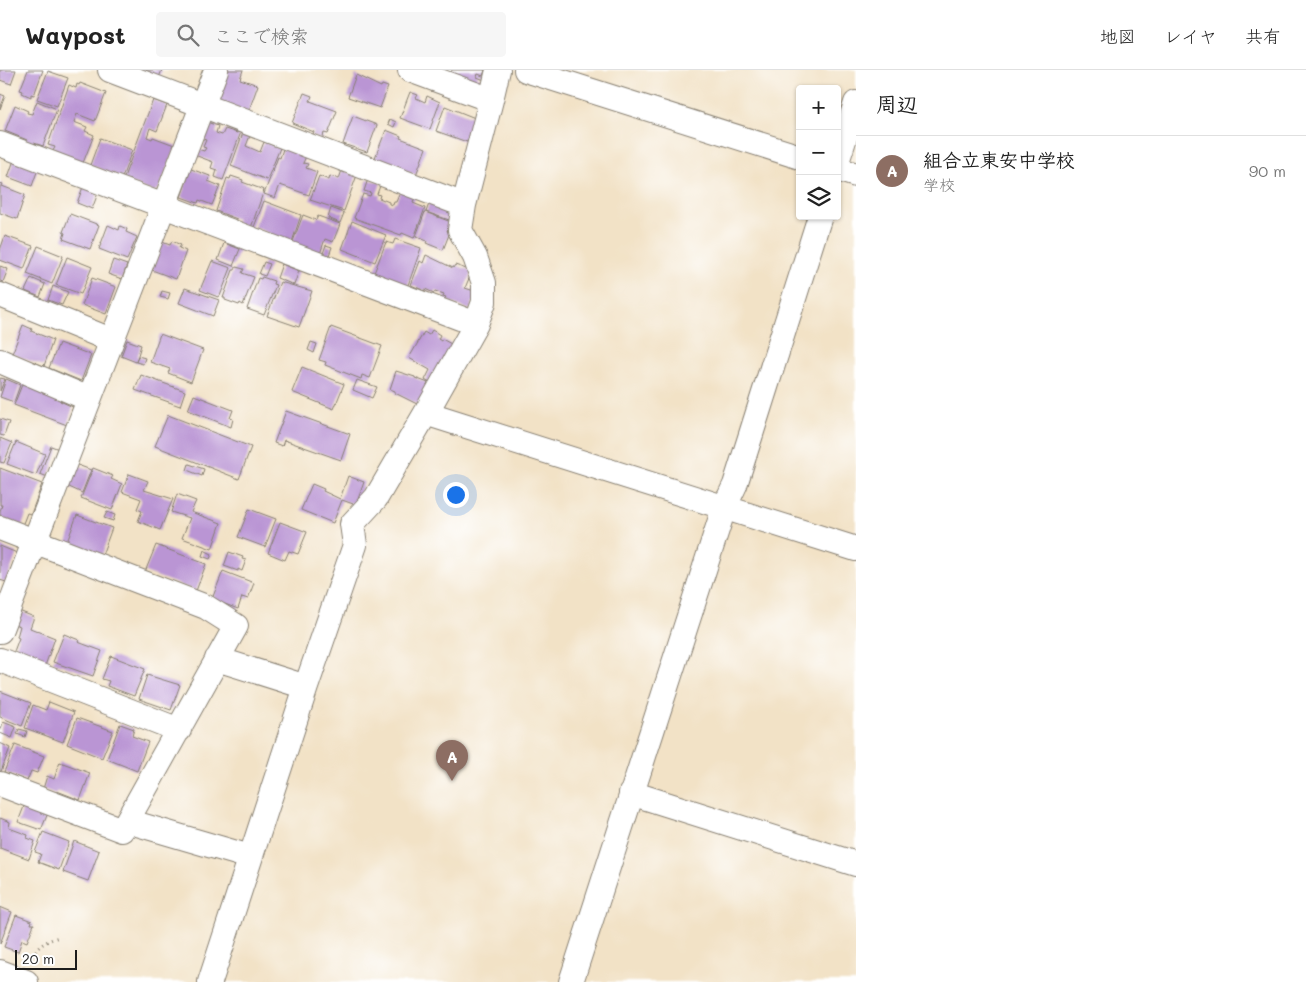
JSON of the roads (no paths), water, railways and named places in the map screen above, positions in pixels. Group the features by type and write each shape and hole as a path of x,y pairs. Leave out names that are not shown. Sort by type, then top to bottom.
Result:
{"street":[{"path":"110,70 464,205"},
{"path":"0,631 6,596 34,541 216,70"},
{"path":"410,70 491,100"},
{"path":"210,982 306,687 355,545 352,524 376,498 476,324 484,302 484,283 475,257 460,230 464,205 498,70"},
{"path":"526,70 796,157"},
{"path":"841,150 856,104"},
{"path":"0,144 162,207 476,324"},
{"path":"841,171 856,175"},
{"path":"571,982 724,508 735,485 819,220"},
{"path":"0,295 111,340"},
{"path":"0,361 89,399"},
{"path":"427,411 435,416 856,549"},
{"path":"0,528 206,607 236,626 122,830 0,784"},
{"path":"217,659 306,687"},
{"path":"0,660 179,730"},
{"path":"631,793 856,864"},
{"path":"127,821 250,857"},
{"path":"0,972 27,973"}],"place":[{"name":"組合立東安中学校","path":"452,781"}]}
